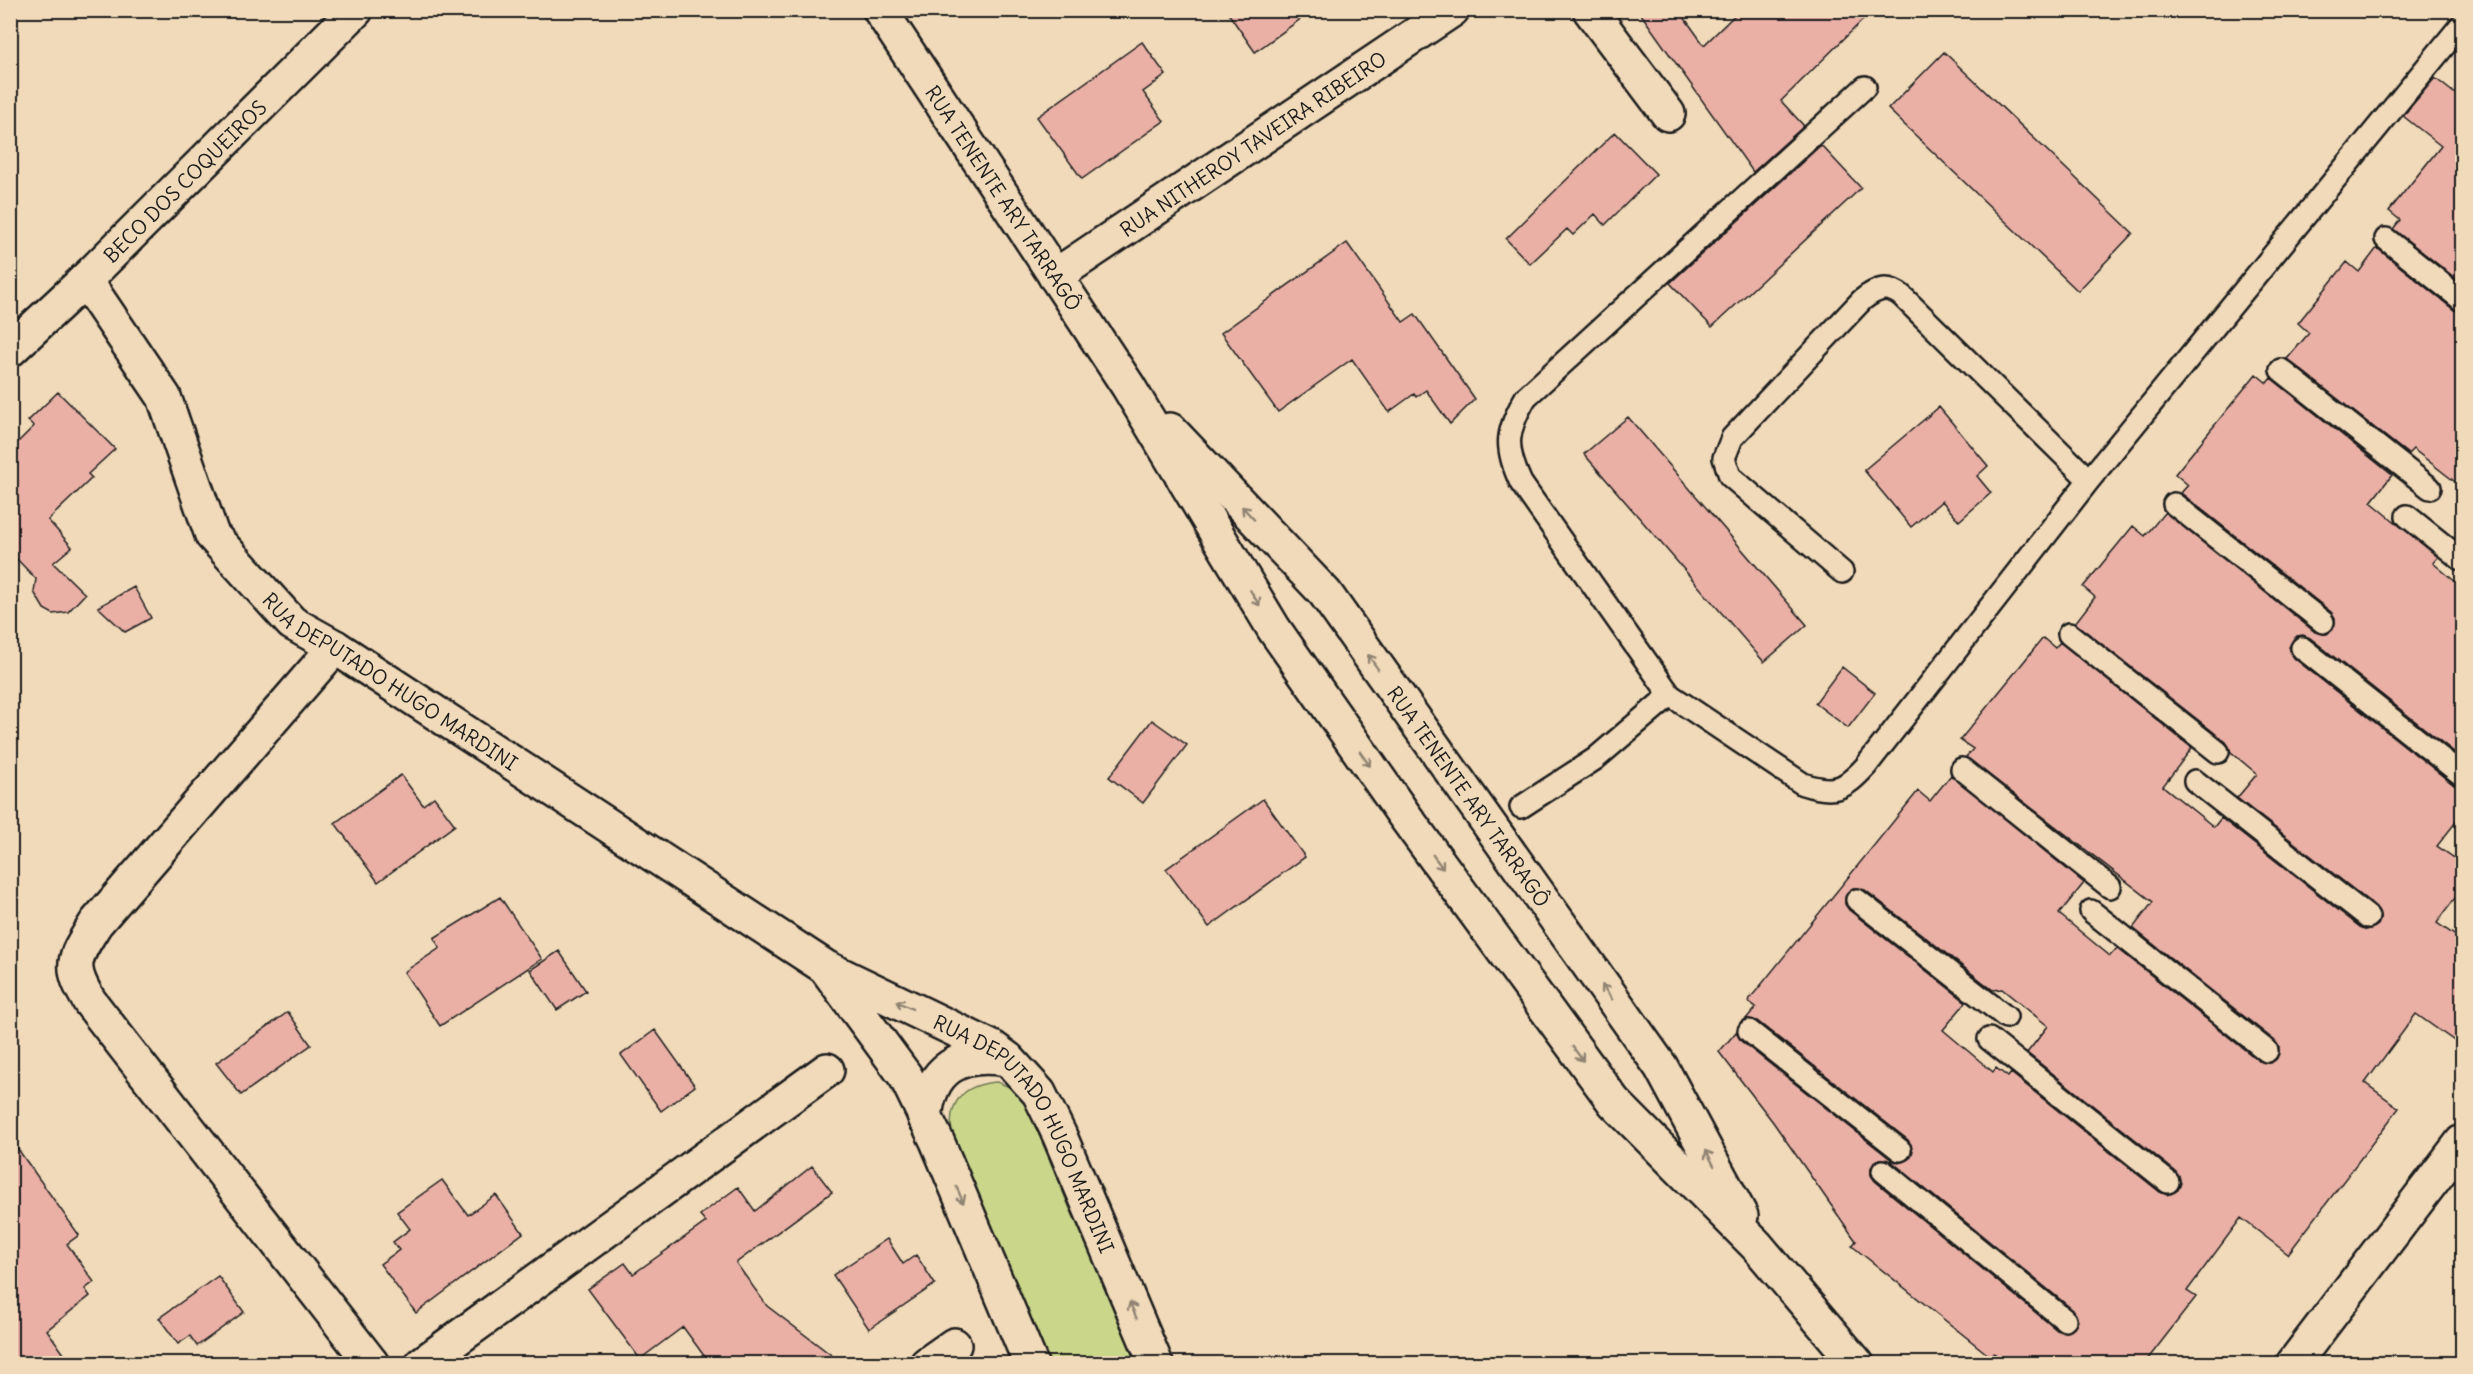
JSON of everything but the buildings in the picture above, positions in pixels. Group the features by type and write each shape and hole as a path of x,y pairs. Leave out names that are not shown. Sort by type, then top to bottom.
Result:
{"street":[{"name":"BECO DOS COQUEIROS","path":"10,350 85,280 356,10"},
{"name":"RUA TENENTE ARY TARRAGÔ","path":"880,10 1128,386 1274,629 1404,815 1614,1102 1757,1246 1857,1364"},
{"name":"RUA NITHEROY TAVEIRA RIBEIRO","path":"1055,276 1452,10"},
{"path":"1590,10 1668,114"},
{"name":"RUA DEPUTADO HUGO MARDINI","path":"85,280 164,397 212,535 292,623 335,647 825,967 993,1048 1008,1059 1039,1094 1059,1134 1156,1364"},
{"name":"RUA TENENTE ARY TARRAGÔ","path":"1128,386 1325,593 1661,1067 1757,1246"},
{"path":"335,647 96,923 82,945 74,968 80,987 90,1002 372,1364"},
{"name":"RUA DEPUTADO HUGO MARDINI","path":"825,967 906,1077 937,1141 1030,1364"},
{"path":"925,1118 931,1092 939,1077 950,1067 963,1059 978,1056 1008,1059"},
{"path":"422,1364 827,1070"},
{"path":"2293,1364 2463,1142"},
{"path":"927,1364 954,1344"}],"lane":[{"path":"1865,87 1526,397 1514,418 1508,441 1511,462 1521,483 1670,695 1803,784 1822,790 1837,790 1852,781 1866,766 2089,480 2463,24"},
{"path":"2386,239 2463,300"},
{"path":"1842,572 1730,476 1724,458 1732,438 1862,300 1874,291 1884,288 1893,289 1902,296 2089,480"},
{"path":"2281,370 2430,488"},
{"path":"2174,504 2323,622"},
{"path":"2407,516 2463,560"},
{"path":"2069,634 2218,752"},
{"path":"2302,648 2463,775"},
{"path":"1521,807 1595,759 1670,695"},
{"path":"1962,770 2110,887"},
{"path":"2195,781 2368,917"},
{"path":"1857,900 2006,1017"},
{"path":"2091,911 2267,1051"},
{"path":"1749,1031 1900,1150"},
{"path":"1989,1039 2169,1182"},
{"path":"1882,1171 2065,1320"}],"green space":[{"path":"997,1082 1012,1088 1024,1099 1070,1209 1142,1363 1048,1363 989,1231 952,1133 953,1111 961,1096 976,1086"}]}
